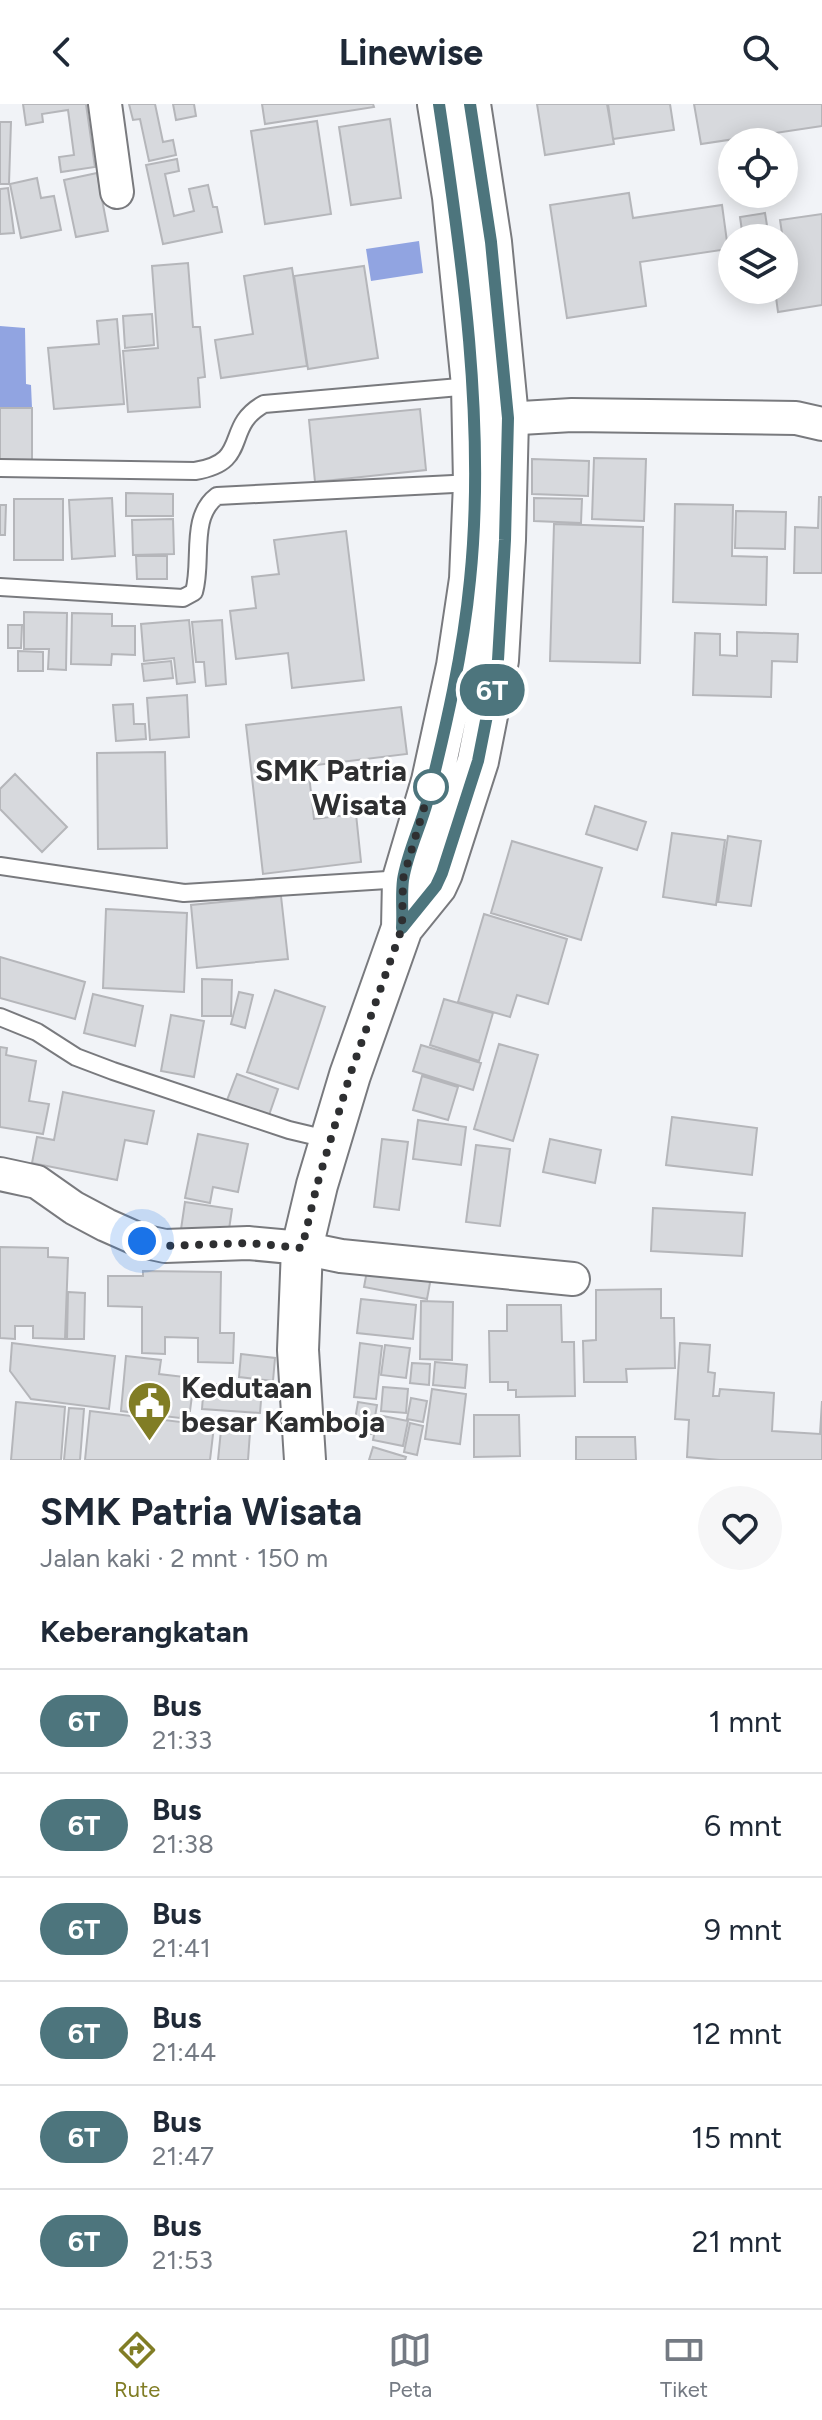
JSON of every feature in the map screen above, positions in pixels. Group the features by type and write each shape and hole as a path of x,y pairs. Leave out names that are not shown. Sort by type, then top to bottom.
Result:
{"street":[{"path":"105,104 117,192"},
{"path":"420,882 427,803 457,666 470,579 474,483 485,408 438,104"},
{"path":"305,1460 298,1350 302,1248 317,1185 350,1075 402,928 420,882 478,761 498,660 485,408 491,242 470,104"},
{"path":"485,408 572,415 796,418 822,424"},
{"path":"0,1174 37,1182 74,1208 142,1241 165,1246 248,1243 302,1248 341,1256 573,1279"}],"lane":[{"path":"0,468 195,471 214,468 228,459 245,418 264,404 485,408"},
{"path":"0,587 183,598 194,592 199,577 200,517 207,504 217,496 474,483"},
{"path":"0,866 184,893 420,882"},
{"path":"0,1017 37,1032 76,1057 113,1071 289,1130 332,1140"}],"water":[{"path":"419,241 423,273 371,281 366,249"},
{"path":"0,326 25,328 26,384 31,385 32,408 0,461"}],"building":[{"path":"23,104 86,104 95,167 61,172 59,157 74,155 68,110 42,114 43,122 26,125"},
{"path":"129,104 155,104 163,142 173,140 176,155 149,161 140,119 133,120"},
{"path":"173,104 194,104 196,116 176,120"},
{"path":"262,104 373,104 374,107 265,124"},
{"path":"537,104 607,104 614,144 545,155"},
{"path":"608,104 670,104 674,130 613,139"},
{"path":"694,104 822,104 822,126 798,130 718,128 718,141 701,144"},
{"path":"390,119 401,198 351,205 339,127"},
{"path":"317,121 331,214 265,224 251,131"},
{"path":"0,122 11,122 9,184 0,184"},
{"path":"177,159 179,171 165,174 174,216 194,211 189,189 208,185 222,232 163,244 146,165"},
{"path":"97,173 108,231 76,237 64,180"},
{"path":"37,178 41,198 54,196 61,230 21,238 10,184"},
{"path":"8,188 14,233 0,234 0,189"},
{"path":"629,193 633,218 718,206 722,208 725,224 718,224 718,250 640,262 646,306 567,318 550,205"},
{"path":"765,213 767,224 741,224 740,217"},
{"path":"822,214 822,305 778,312 777,304 798,304 798,224 781,224 780,220"},
{"path":"188,263 193,327 200,327 205,377 198,378 200,407 128,412 123,351 158,348 152,266"},
{"path":"364,266 378,358 308,369 294,276"},
{"path":"292,268 307,366 221,378 215,340 253,334 244,276"},
{"path":"152,314 154,345 125,348 123,316"},
{"path":"117,319 124,404 54,409 48,348 99,344 97,321"},
{"path":"0,408 32,408 32,461 0,461"},
{"path":"420,409 426,470 315,482 309,420"},
{"path":"594,458 646,459 644,521 592,519"},
{"path":"532,459 589,461 588,496 532,494"},
{"path":"126,493 173,494 173,516 126,516"},
{"path":"819,497 822,497 822,573 794,573 795,527 818,528"},
{"path":"112,498 115,556 72,559 69,500"},
{"path":"534,498 582,499 581,523 534,521"},
{"path":"14,499 63,499 63,560 14,560"},
{"path":"675,504 733,505 732,556 767,557 766,605 673,602"},
{"path":"0,505 6,505 5,535 0,535"},
{"path":"736,511 786,512 785,549 735,548"},
{"path":"173,519 174,554 133,555 132,520"},
{"path":"554,524 643,527 640,663 550,661"},
{"path":"346,531 364,680 292,688 288,653 236,659 230,611 256,608 252,577 279,574 274,540"},
{"path":"136,556 167,556 167,579 137,579"},
{"path":"24,612 67,613 66,670 48,669 49,649 24,649"},
{"path":"72,613 112,614 112,626 135,626 135,655 112,654 111,665 71,664"},
{"path":"189,620 195,682 177,684 174,658 144,661 141,624"},
{"path":"222,620 226,684 206,686 204,662 196,662 192,622"},
{"path":"8,625 22,625 21,648 8,648"},
{"path":"737,632 798,634 797,662 772,661 771,697 693,695 695,633 720,634 720,655 737,656"},
{"path":"18,651 43,652 43,671 18,671"},
{"path":"171,661 173,678 144,681 142,664"},
{"path":"187,695 189,737 150,740 147,698"},
{"path":"133,704 134,724 145,724 146,739 116,741 113,705"},
{"name":"SMK Patria Wisata","path":"401,707 407,754 308,766 314,819 356,814 361,862 263,874 246,725"},
{"path":"165,752 167,848 98,849 97,753"},
{"path":"15,774 67,827 42,852 0,809 0,789"},
{"path":"595,806 646,822 637,850 586,834"},
{"path":"672,833 725,840 716,905 663,897"},
{"path":"728,836 761,841 751,906 718,902"},
{"path":"512,841 602,868 581,940 491,913"},
{"path":"281,896 288,959 197,968 191,905"},
{"path":"106,909 187,913 184,992 103,988"},
{"path":"484,914 567,939 548,1004 517,995 510,1017 458,1002"},
{"path":"0,957 85,982 75,1019 0,998"},
{"path":"202,979 232,980 231,1016 202,1016"},
{"path":"275,990 325,1007 298,1089 247,1072"},
{"path":"239,992 253,995 245,1028 231,1024"},
{"path":"93,994 143,1006 135,1046 84,1033"},
{"path":"444,999 493,1013 479,1061 430,1045"},
{"path":"171,1015 204,1021 194,1077 161,1071"},
{"path":"499,1044 538,1055 513,1141 474,1129"},
{"path":"421,1045 481,1063 473,1090 413,1071"},
{"path":"0,1047 7,1048 6,1055 36,1061 29,1101 49,1104 43,1134 0,1127"},
{"path":"237,1074 278,1089 268,1118 226,1103"},
{"path":"422,1076 458,1087 448,1120 413,1110"},
{"path":"63,1092 154,1111 147,1144 125,1140 117,1180 32,1163 37,1137 54,1140"},
{"path":"672,1117 757,1128 752,1175 666,1165"},
{"path":"418,1120 466,1127 461,1165 413,1159"},
{"path":"198,1134 248,1144 238,1192 213,1187 210,1203 185,1198"},
{"path":"382,1139 408,1142 399,1210 374,1207"},
{"path":"550,1139 601,1150 595,1183 543,1172"},
{"path":"476,1145 510,1149 500,1226 466,1222"},
{"path":"185,1202 232,1209 227,1243 180,1236"},
{"path":"653,1208 745,1213 742,1256 651,1251"},
{"path":"0,1247 48,1248 48,1257 68,1258 65,1339 33,1338 33,1326 15,1326 15,1339 0,1338"},
{"path":"369,1260 432,1272 427,1299 364,1287"},
{"path":"143,1271 221,1272 220,1333 234,1333 233,1363 198,1362 198,1338 165,1337 165,1354 142,1353 142,1307 108,1306 108,1276 143,1276"},
{"path":"661,1289 661,1318 674,1318 675,1368 626,1369 627,1382 584,1382 583,1341 596,1340 596,1290"},
{"path":"68,1292 85,1293 84,1339 67,1339"},
{"path":"361,1299 416,1305 413,1339 357,1333"},
{"path":"421,1301 453,1302 452,1360 420,1359"},
{"path":"507,1305 561,1305 562,1342 574,1342 575,1396 516,1397 516,1390 508,1390 508,1382 490,1382 489,1331 507,1331"},
{"path":"12,1343 115,1356 109,1409 31,1399 10,1371"},
{"path":"360,1343 382,1346 376,1399 354,1397"},
{"path":"680,1343 710,1345 708,1372 715,1373 713,1396 719,1396 720,1389 774,1393 772,1431 820,1434 822,1401 822,1460 687,1457 689,1420 675,1419"},
{"path":"385,1345 410,1348 406,1378 381,1375"},
{"path":"241,1354 275,1358 273,1381 239,1377"},
{"path":"126,1356 161,1360 159,1374 185,1377 183,1387 193,1388 190,1411 181,1410 180,1418 121,1411"},
{"path":"435,1362 467,1365 465,1388 433,1385"},
{"path":"412,1363 430,1364 429,1385 410,1383"},
{"path":"204,1383 262,1388 260,1413 202,1409"},
{"path":"383,1387 408,1389 406,1413 381,1411"},
{"path":"432,1389 466,1394 460,1444 425,1439"},
{"path":"411,1398 427,1401 423,1422 407,1419"},
{"path":"16,1402 65,1407 61,1460 11,1460"},
{"path":"358,1402 377,1405 372,1434 353,1431"},
{"path":"69,1408 84,1409 80,1460 64,1460"},
{"name":"Kedutaan besar Kamboja","path":"90,1411 214,1426 210,1460 85,1460"},
{"path":"378,1415 408,1421 403,1446 373,1440"},
{"path":"474,1415 519,1415 520,1456 474,1457"},
{"path":"410,1423 423,1426 417,1455 404,1452"},
{"path":"221,1430 250,1432 248,1460 218,1460"},
{"path":"576,1437 635,1437 636,1460 576,1460"},
{"path":"373,1447 406,1457 405,1460 369,1460"}],"bus line":[{"name":"6T","path":"439,104 453,197 472,385 474,483 470,579 457,666 432,781 403,879 402,928 436,886 442,873 478,761 498,660 508,418 491,242 470,104"}],"place":[{"name":"SMK Patria Wisata","path":"431,787"},
{"name":"Kedutaan besar Kamboja","path":"150,1443"}],"route":[{"path":"142,1241 165,1246 248,1243 302,1248 350,1075 402,928 403,879 432,781 431,787"}]}
